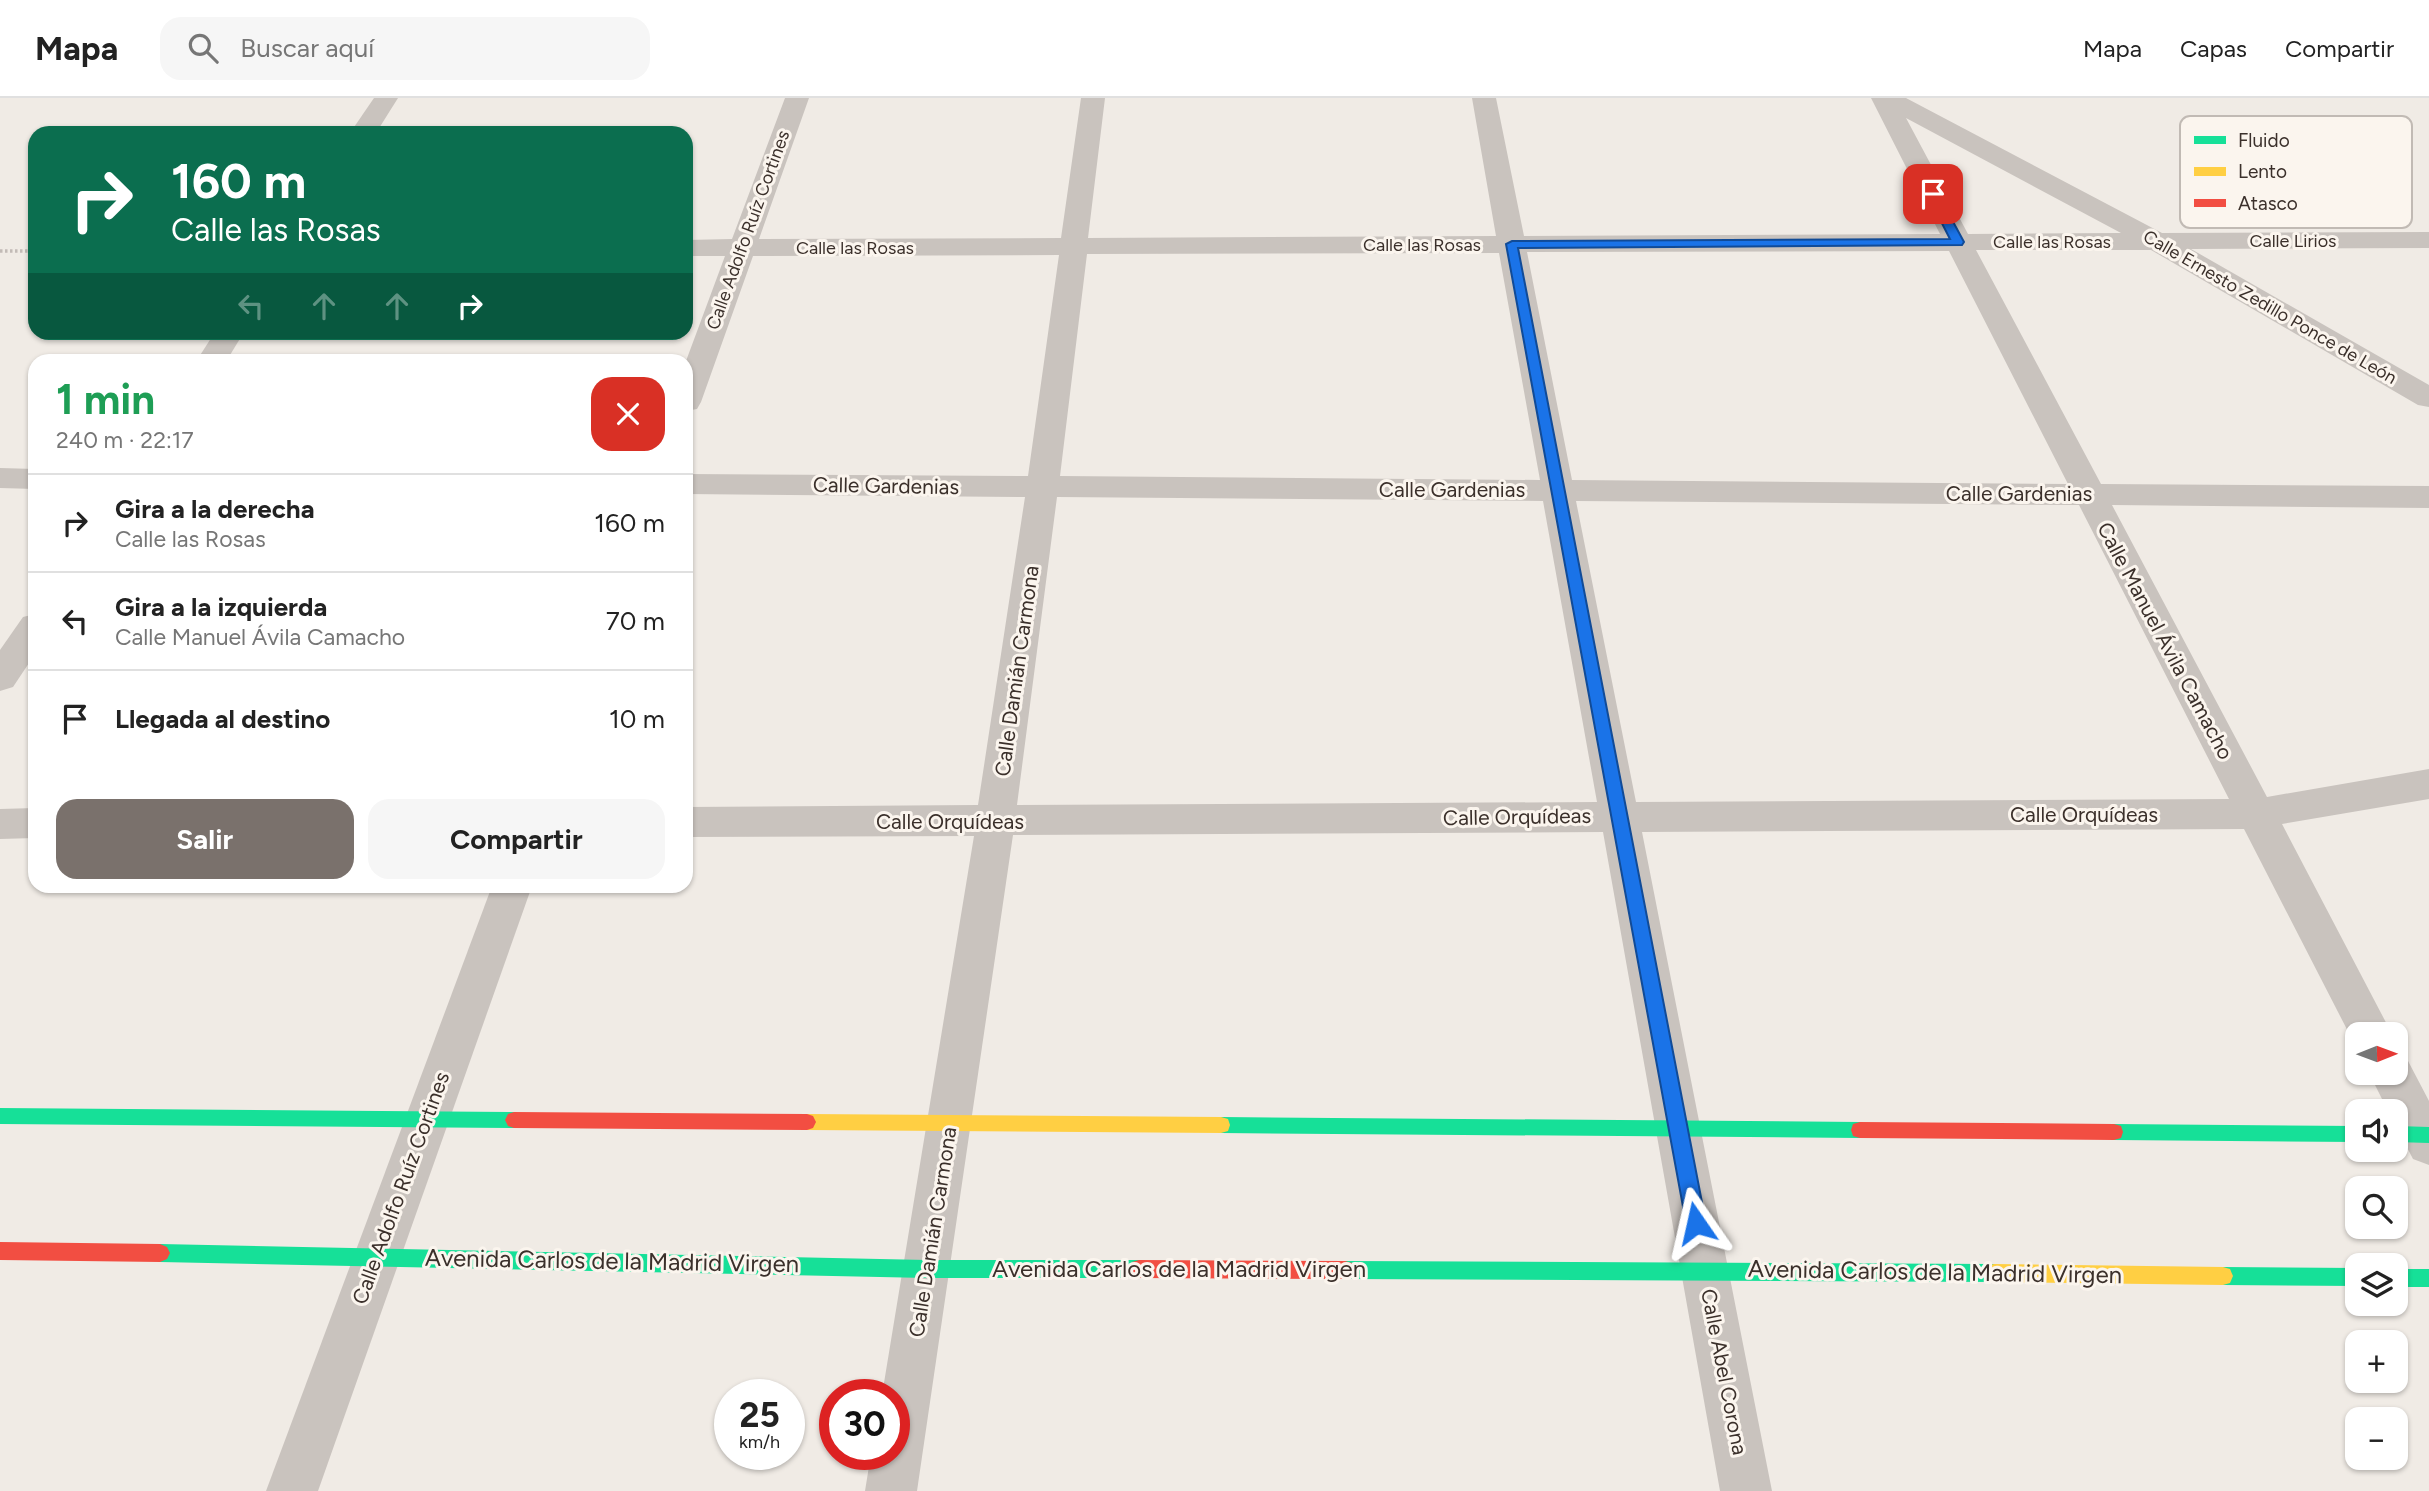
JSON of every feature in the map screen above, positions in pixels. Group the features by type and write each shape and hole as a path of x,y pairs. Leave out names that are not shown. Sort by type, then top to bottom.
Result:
{"street":[{"path":"368,126 386,98"},
{"name":"Calle Adolfo Ruíz Cortines","path":"693,383 797,98"},
{"name":"Calle Damián Carmona","path":"891,1491 951,1122 995,822 1043,488 1093,98"},
{"name":"Calle Abel Corona","path":"1485,98 1746,1491"},
{"name":"Calle Ernesto Zedillo Ponce de León","path":"1885,98 2158,242 2429,398"},
{"name":"Calle Manuel Ávila Camacho","path":"1885,98 2365,1022"},
{"name":"Calle Lirios","path":"2158,242 2429,240"},
{"name":"Calle las Rosas","path":"693,248 2158,242"},
{"path":"0,478 28,479"},
{"name":"Calle Gardenias","path":"693,484 2429,497"},
{"path":"0,678 28,636"},
{"name":"Calle Orquídeas","path":"693,822 2256,814 2429,785"},
{"path":"0,824 28,823"},
{"name":"Calle Adolfo Ruíz Cortines","path":"292,1491 509,893"},
{"path":"2396,1085 2419,1137"},
{"path":"0,1116 2345,1134"},
{"name":"Avenida Carlos de la Madrid Virgen","path":"0,1251 377,1256 927,1269 1705,1270 2345,1277"},
{"path":"2408,1278 2429,1278"}],"path":[{"path":"0,251 28,251"}],"traffic: fast":[{"path":"0,1116 514,1120"},
{"path":"1221,1125 1860,1130"},
{"path":"2114,1132 2345,1134"},
{"path":"2408,1134 2429,1135"},
{"path":"160,1253 927,1269 1139,1269"},
{"path":"1345,1270 1994,1273"},
{"path":"2223,1276 2345,1277"},
{"path":"2408,1278 2429,1278"}],"traffic: slow":[{"path":"807,1122 1221,1125"},
{"path":"1994,1273 2223,1276"}],"traffic: jam":[{"path":"514,1120 807,1122"},
{"path":"1860,1130 2114,1132"},
{"path":"0,1251 160,1253"},
{"path":"1139,1269 1345,1270"}],"route":[{"path":"1696,1223 1512,244 1958,242 1933,194"}]}
